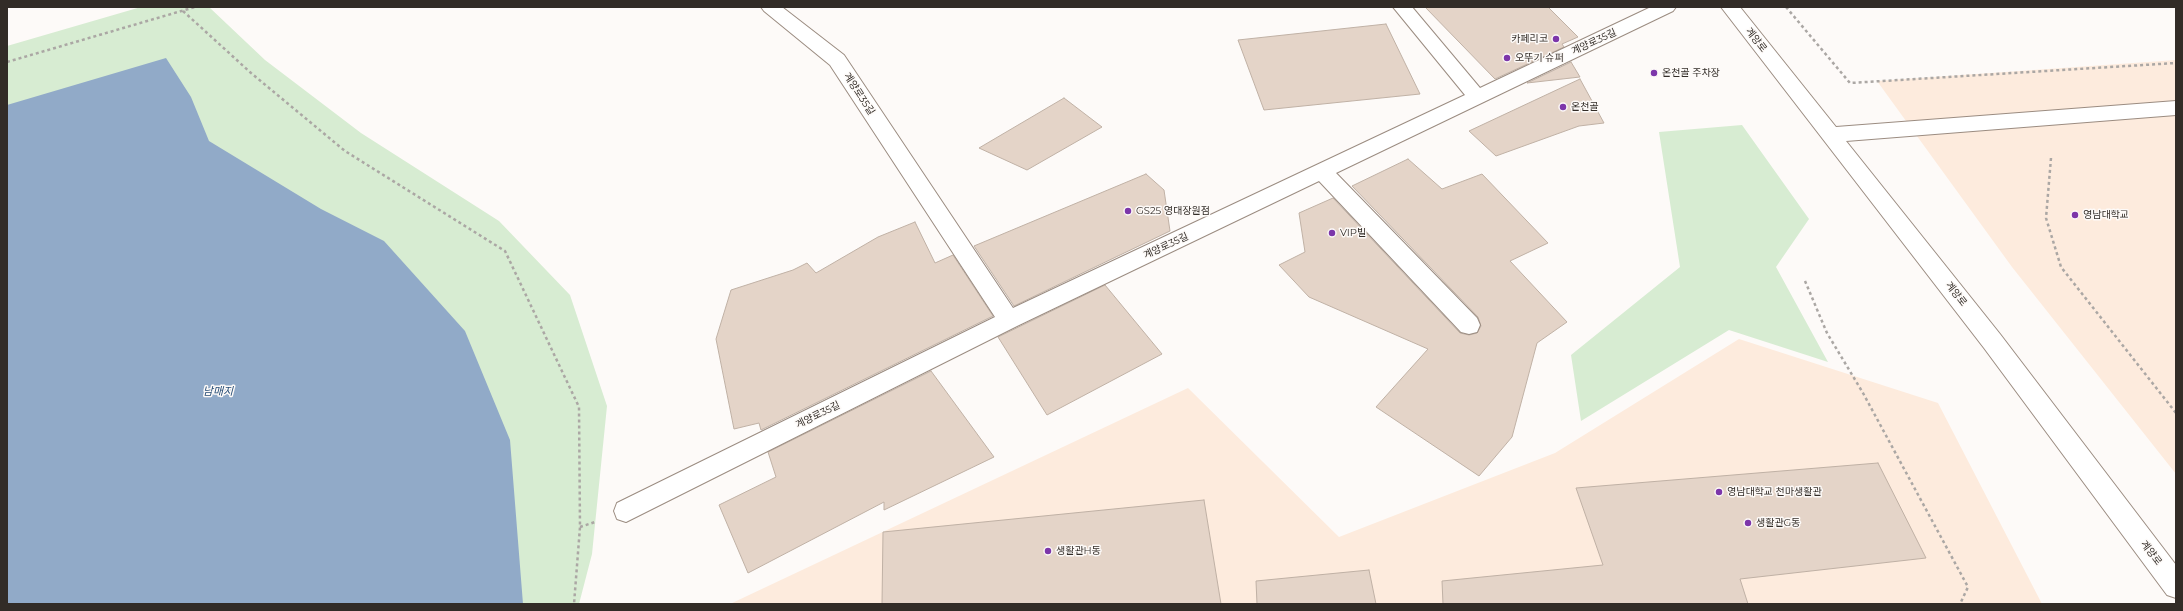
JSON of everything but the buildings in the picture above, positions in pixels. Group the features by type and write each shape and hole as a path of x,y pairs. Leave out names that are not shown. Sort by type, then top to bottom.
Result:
{"street":[{"name":"계양로35길","path":"770,7 837,60 1009,320"},
{"path":"1402,7 1477,97"},
{"name":"계양로35길","path":"626,511 1009,320 1667,7"},
{"name":"계양로","path":"1730,7 1832,135 1992,341 2176,586"},
{"path":"1832,135 2176,108"},
{"path":"1322,171 1469,325"}],"path":[{"path":"7,62 195,7"},
{"path":"1786,7 1850,83 2176,62"},
{"path":"183,10 251,72 345,151 505,251 579,407 580,527 574,604"},
{"path":"2051,158 2046,218 2061,267 2176,412"},
{"path":"1805,281 1827,333 1863,393 1968,587 1960,604"}],"shaded area":[{"name":"영남대학교","path":"2176,60 2176,474 2012,267 1877,81"},
{"name":"영남대학교 천마생활관","path":"1739,339 1938,403 2042,604 730,604 1188,388 1339,537 1555,453"}],"green space":[{"name":"남매지","path":"141,7 209,7 265,60 361,133 499,221 570,295 607,406 592,554 579,604 7,604 7,46"},
{"path":"1742,125 1809,219 1776,267 1828,362 1729,330 1581,421 1571,355 1680,267 1659,132"}],"water":[{"name":"남매지","path":"166,58 191,97 209,141 321,209 384,241 465,331 510,440 523,604 7,604 7,105"}],"place":[{"name":"카페리코","path":"1556,39"},
{"name":"오뚜기 슈퍼","path":"1507,58"},
{"name":"온천골 주차장","path":"1654,73"},
{"name":"온천골","path":"1563,107"},
{"name":"GS25 영대장원점","path":"1128,211"},
{"name":"영남대학교","path":"2075,215"},
{"name":"VIP빌","path":"1332,233"},
{"name":"영남대학교 천마생활관","path":"1719,492"},
{"name":"생활관G동","path":"1748,523"},
{"name":"생활관H동","path":"1048,551"}]}
